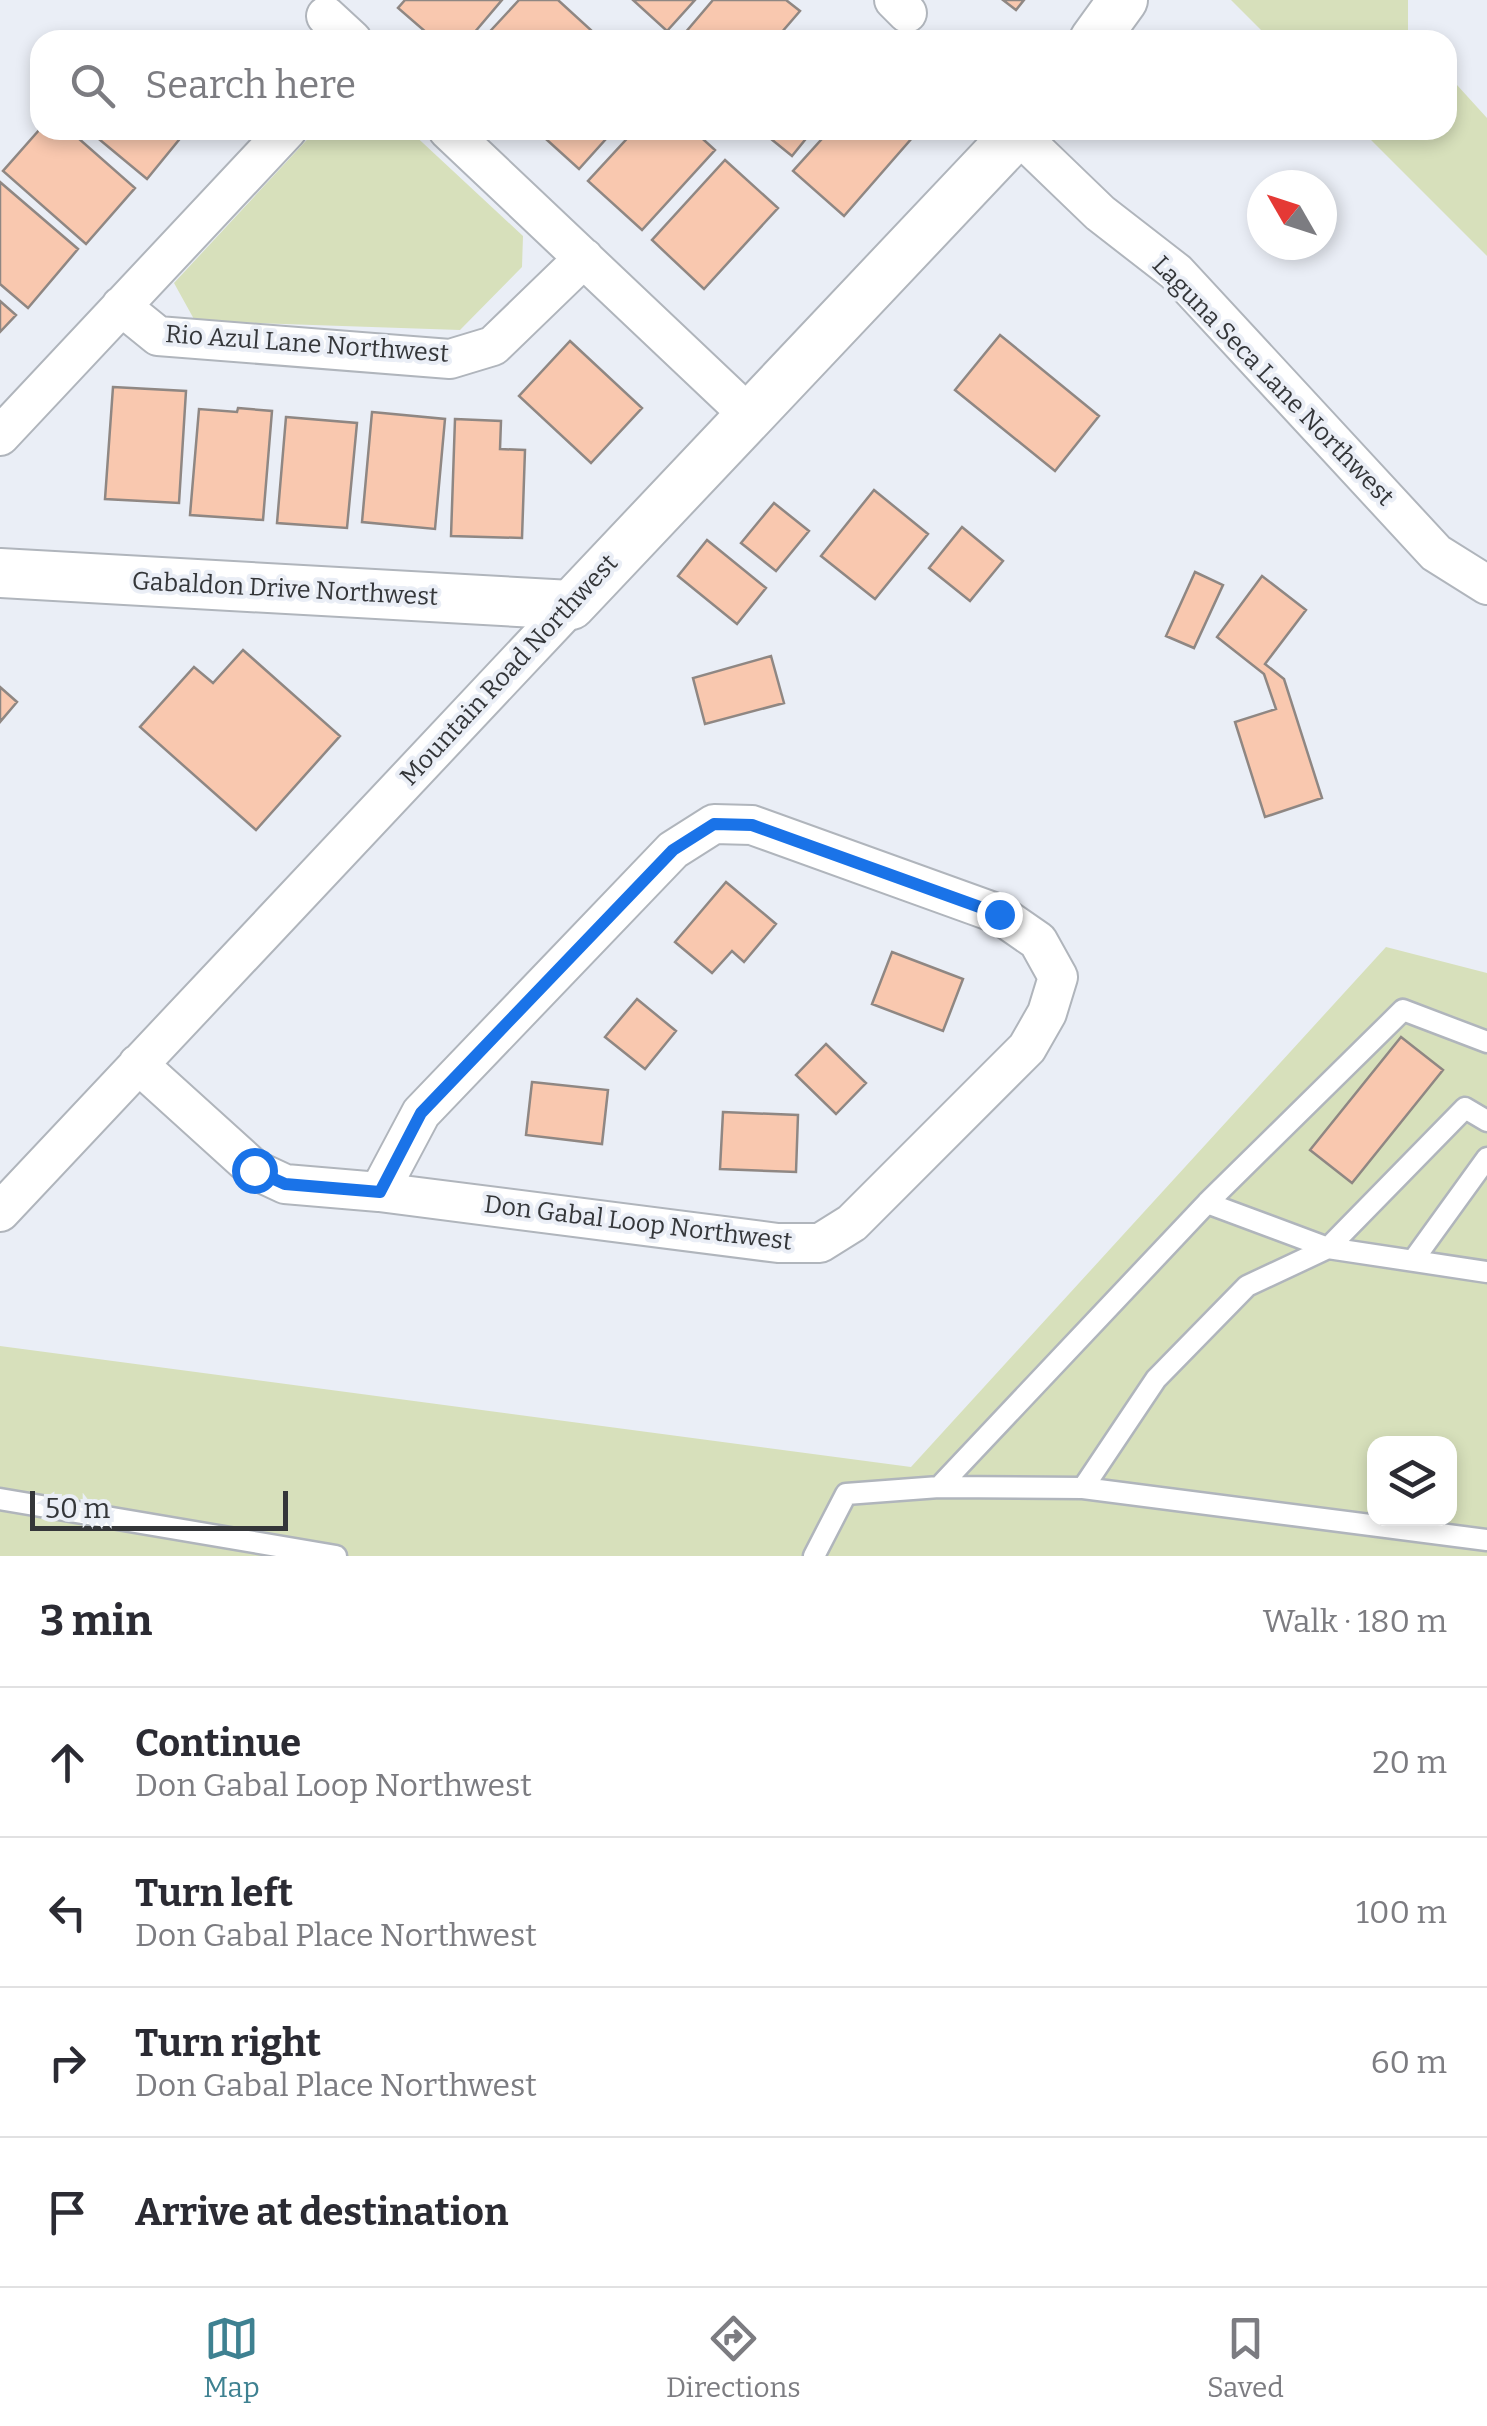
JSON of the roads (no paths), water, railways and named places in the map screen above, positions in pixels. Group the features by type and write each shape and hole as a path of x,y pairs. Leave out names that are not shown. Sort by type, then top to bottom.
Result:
{"street":[{"path":"1101,30 1123,0"},
{"path":"0,436 277,140"},
{"path":"459,140 749,415"},
{"name":"Mountain Road Northwest","path":"0,1212 1010,140"},
{"name":"Laguna Seca Lane Northwest","path":"1026,140 1100,213 1176,272 1436,553 1487,585"},
{"name":"Rio Azul Lane Northwest","path":"121,306 158,336 450,359 494,346 584,258"},
{"name":"Gabaldon Drive Northwest","path":"0,573 571,606"},
{"name":"Don Gabal Loop Northwest","path":"138,1064 254,1170 285,1184 380,1192 778,1243 820,1243 852,1223 1026,1048 1047,1012 1058,977 1038,941 999,914 752,825 714,824 673,850 421,1113 380,1192"}],"lane":[{"path":"939,1487 1207,1203 1402,1010 1487,1042"},
{"path":"1083,1488 1156,1379 1247,1286 1328,1248 1465,1108 1487,1121"},
{"path":"1414,1259 1487,1158"},
{"path":"1207,1203 1328,1248 1487,1272"},
{"path":"814,1556 846,1494 939,1487 1083,1488 1487,1540"},
{"path":"0,1499 336,1556"}]}
